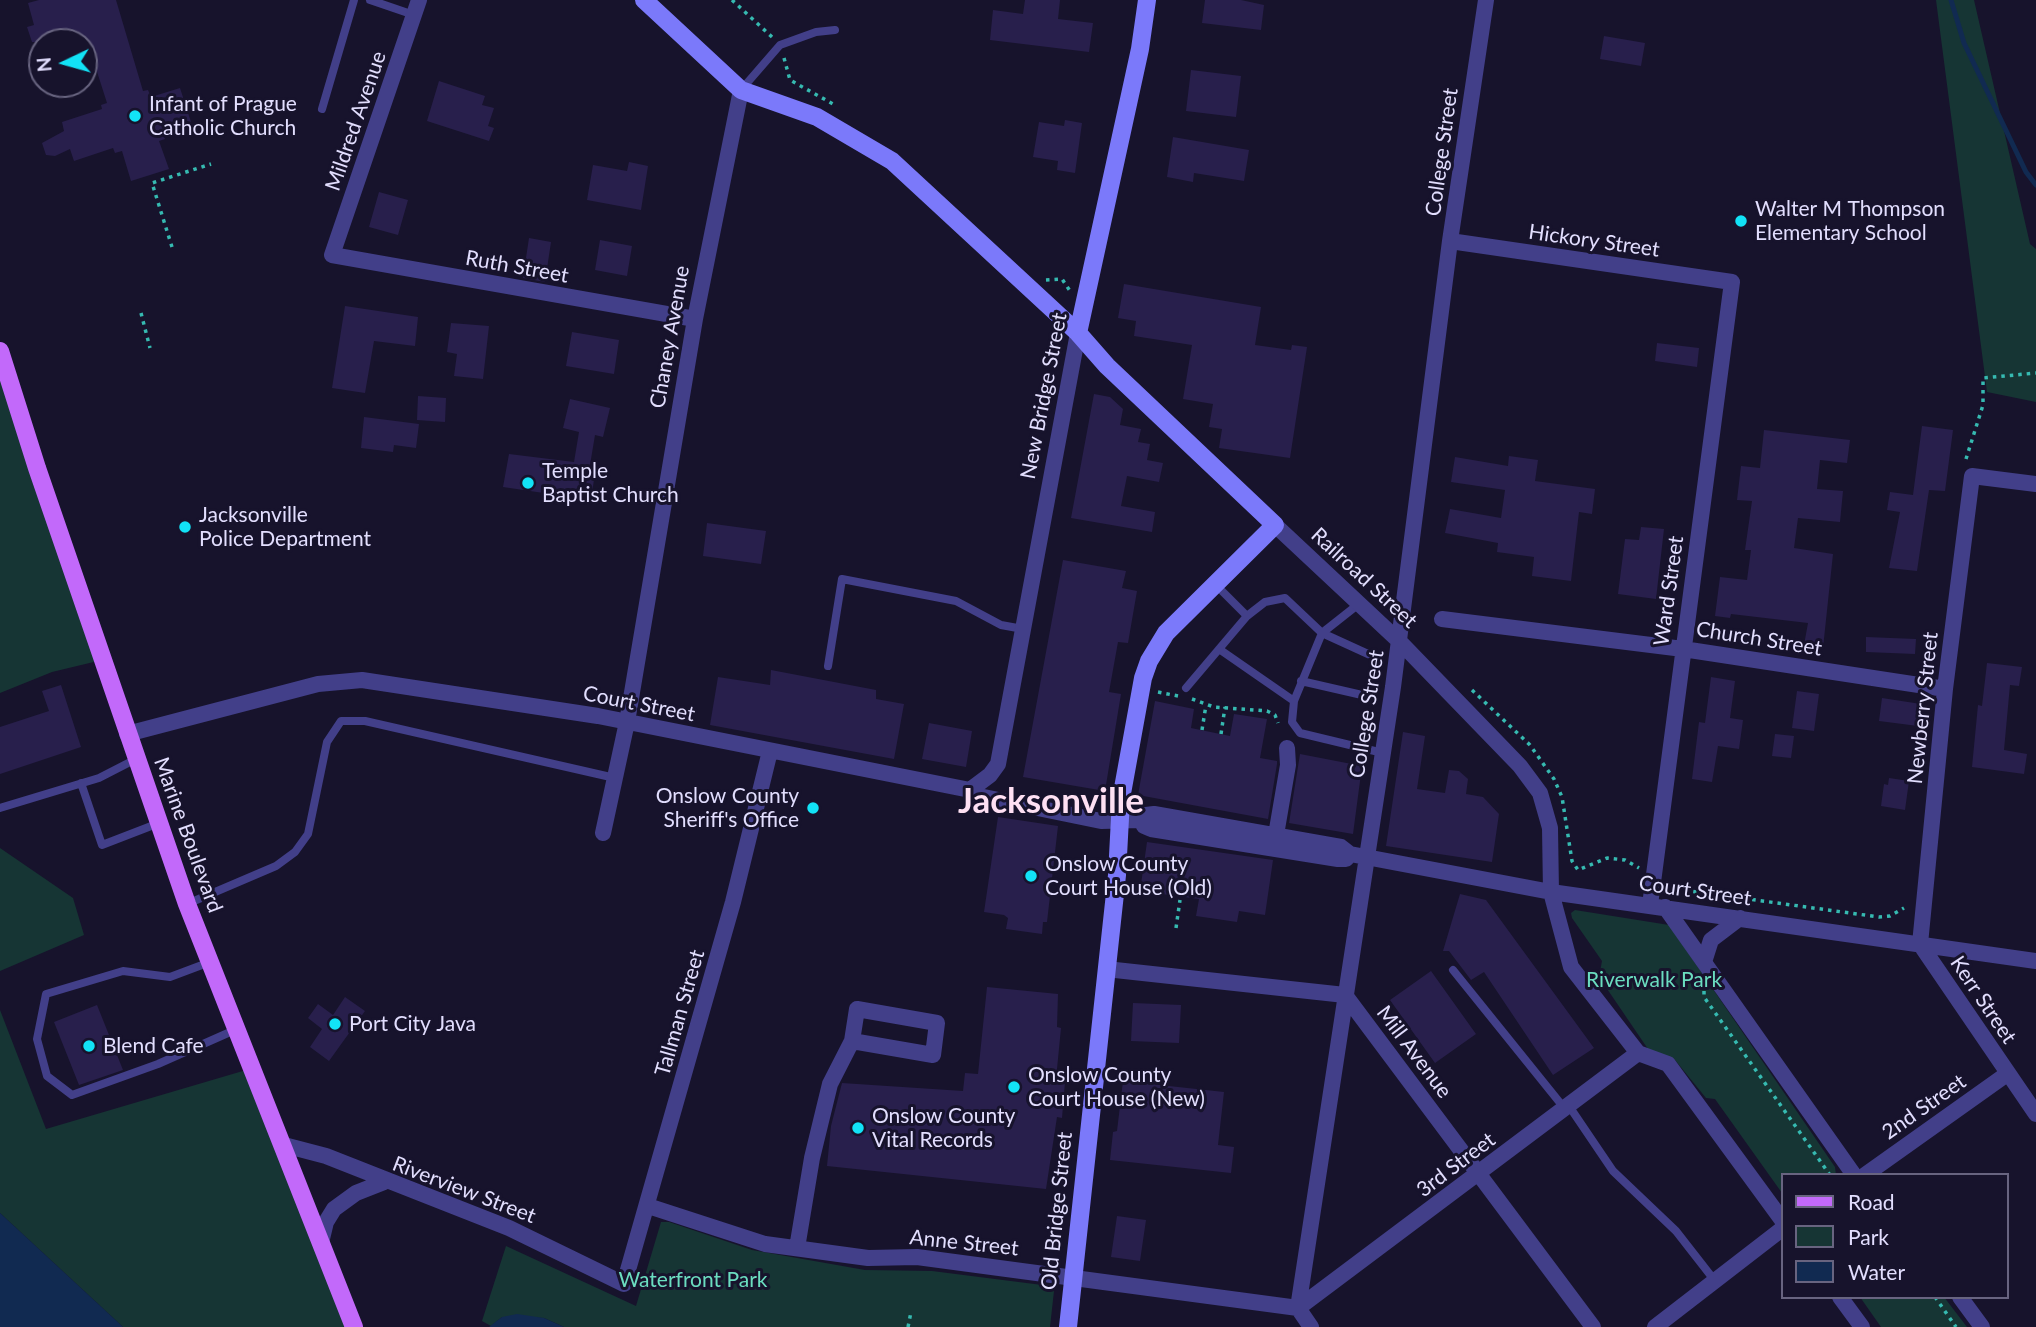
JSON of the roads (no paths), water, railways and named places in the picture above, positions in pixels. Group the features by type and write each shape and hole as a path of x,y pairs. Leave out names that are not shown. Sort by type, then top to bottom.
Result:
{"main road":[{"path":"644,0 741,90"},
{"name":"New Bridge Street","path":"1078,333 1137,62 1147,0"},
{"name":"Railroad Street","path":"741,90 817,117 892,161 1078,333 1107,366 1275,525"},
{"name":"Marine Boulevard","path":"0,351 127,734 187,904 353,1324"},
{"name":"Old Bridge Street","path":"1068,1327 1117,875 1118,820 1138,698 1149,661 1166,633 1275,525"}],"street":[{"name":"College Street","path":"1298,1308 1399,642 1450,241 1486,0"},
{"name":"Mildred Avenue","path":"332,255 417,7"},
{"name":"Chaney Avenue","path":"603,833 627,722 695,319 741,90"},
{"name":"Hickory Street","path":"1450,241 1732,282"},
{"name":"Ruth Street","path":"332,255 695,319"},
{"name":"Ward Street","path":"1657,906 1683,649 1732,282"},
{"name":"New Bridge Street","path":"970,790 990,775 998,764 1078,333"},
{"name":"Newberry Street","path":"1920,944 1945,689 1972,476 2036,484"},
{"name":"Railroad Street","path":"1275,525 1399,642 1520,766 1541,793 1550,828 1551,892 1571,967 1638,1053"},
{"name":"Church Street","path":"1442,619 1683,649 1945,689"},
{"name":"Court Street","path":"127,734 318,684 362,680 627,722 970,790 979,796 1101,821 1141,820 1148,828 1184,827 1286,842 1338,859 1346,859 1350,854 1551,892 2036,961"},
{"path":"1286,842 1287,748"},
{"name":"Tallman Street","path":"624,1284 733,902 770,751"},
{"path":"1657,906 1704,962 1853,1173"},
{"path":"1704,962 1712,940 1740,918"},
{"name":"Kerr Street","path":"1920,944 2036,1114"},
{"path":"1106,969 1345,995"},
{"name":"Mill Avenue","path":"1345,995 1593,1327"},
{"path":"797,1248 812,1158 830,1084 852,1041 857,1010 937,1023 933,1055 852,1041"},
{"path":"1638,1053 1668,1064 1780,1217"},
{"name":"3rd Street","path":"1298,1308 1638,1053"},
{"name":"2nd Street","path":"1868,1173 2007,1074"},
{"name":"Riverview Street","path":"284,1145 326,1157 384,1182 509,1228 624,1284"},
{"path":"321,1242 326,1222 334,1209 356,1193 384,1182"},
{"name":"Anne Street","path":"648,1206 765,1244 868,1258 917,1257 1298,1308"},
{"path":"1655,1327 1780,1231"},
{"path":"1841,1299 1862,1327"},
{"path":"1961,1299 1982,1327"},
{"path":"1298,1308 1311,1327"}],"lane":[{"path":"322,109 354,0"},
{"path":"370,0 417,7"},
{"path":"741,90 780,45 816,32 835,30"},
{"path":"828,666 842,579 956,601 1001,625 1023,629"},
{"path":"1214,584 1247,616"},
{"path":"1186,688 1247,616 1265,602 1285,598 1322,633 1368,654"},
{"path":"1360,603 1322,633 1294,701 1292,722 1300,733 1383,753"},
{"path":"1219,649 1294,701"},
{"path":"1301,681 1362,695"},
{"path":"187,904 276,866 295,852 308,834 327,742 341,721 365,721 615,778"},
{"path":"0,808 81,783 136,759"},
{"path":"81,783 102,845 159,823"},
{"path":"210,962 170,977 123,971 46,994 37,1040 47,1076 72,1095 158,1064 237,1028"},
{"path":"1453,970 1567,1107 1613,1171 1676,1231 1715,1281"}],"water":[{"path":"0,1213 123,1327 0,1327"},
{"path":"517,1314 544,1318 564,1327 489,1327 502,1317"}],"waterway":[{"path":"1951,0 1964,43 2026,172 2036,185"}],"place":[{"name":"Infant of Prague Catholic Church","path":"135,116"},
{"name":"Walter M Thompson Elementary School","path":"1741,221"},
{"name":"Temple Baptist Church","path":"528,483"},
{"name":"Jacksonville Police Department","path":"185,527"},
{"name":"Onslow County Sheriff's Office","path":"813,808"},
{"name":"Onslow County Court House (Old)","path":"1031,876"},
{"name":"Port City Java","path":"335,1024"},
{"name":"Blend Cafe","path":"89,1046"},
{"name":"Onslow County Court House (New)","path":"1014,1087"},
{"name":"Onslow County Vital Records","path":"858,1128"}],"district":[{"name":"Jacksonville","path":"1051,802"}],"park label":[{"name":"Riverwalk Park","path":"1654,980"},
{"name":"Waterfront Park","path":"693,1280"}]}
